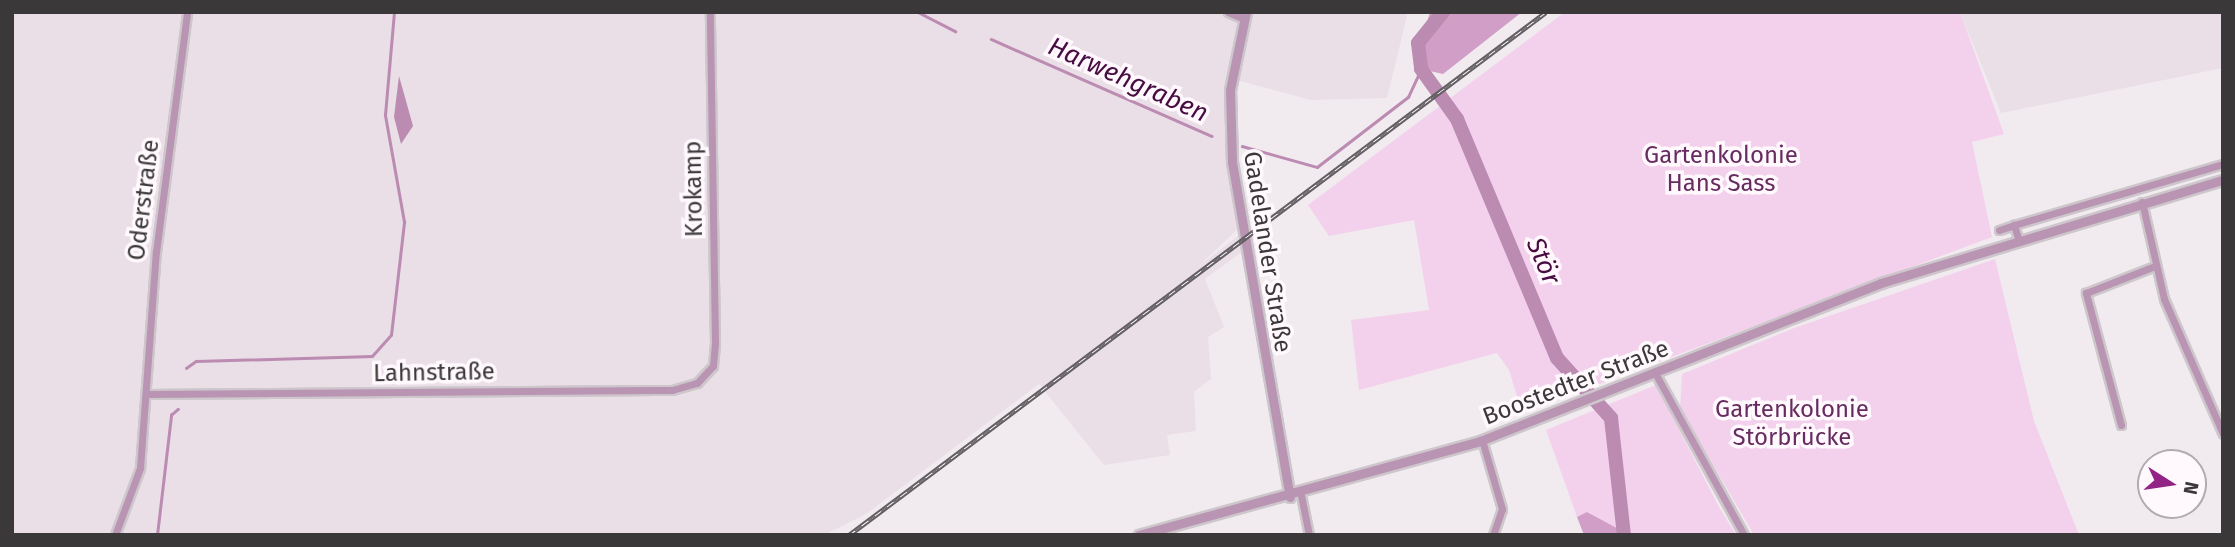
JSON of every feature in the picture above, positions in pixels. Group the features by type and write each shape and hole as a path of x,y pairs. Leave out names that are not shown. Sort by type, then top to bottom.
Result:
{"street":[{"name":"Oderstraße","path":"115,535 138,478 147,394 156,252 187,12"},
{"name":"Krokamp","path":"710,12 713,366"},
{"path":"1228,12 1245,16"},
{"name":"Gadelander Straße","path":"1245,16 1230,90 1231,162 1290,498"},
{"path":"1999,230 2223,164"},
{"name":"Boostedter Straße","path":"1139,535 1301,495 1482,440 1600,396 1868,288 2018,238 2223,180"},
{"path":"2142,201 2155,267 2223,435"},
{"path":"2014,225 2018,238"},
{"path":"2121,425 2086,293 2155,267"},
{"name":"Lahnstraße","path":"147,394 672,390 697,383 713,366"},
{"path":"1655,373 1744,535"},
{"path":"1482,440 1502,509 1493,535"},
{"path":"1301,495 1308,535"}],"shaded area":[{"path":"12,12 1408,12 1387,98 1311,100 1236,80 1234,140 1248,219 1199,266 1238,236 1243,251 1205,279 1224,327 1208,337 1211,379 1194,392 1196,431 1167,435 1170,455 1104,465 1039,384 866,514 824,535 12,535"},
{"path":"1430,12 1522,12 1443,74 1421,69 1417,57"},
{"path":"1960,12 2223,12 2223,68 2001,113"},
{"path":"399,76 413,126 401,144 394,117"},
{"path":"1587,512 1624,532 1624,535 1584,535 1577,517"}],"green space":[{"name":"Gartenkolonie Hans Sass","path":"1565,12 1960,12 2004,134 1972,142 1992,237 1522,413 1509,370 1497,353 1359,390 1351,320 1429,310 1414,220 1329,236 1308,205"},
{"name":"Gartenkolonie Störbrücke","path":"1995,259 2034,421 2079,535 1754,535 1680,408 1682,374 1794,328"},
{"path":"1656,385 1736,535 1624,535 1588,512 1577,517 1546,430"}],"waterway":[{"name":"Harwehgraben","path":"186,368 196,361 372,356 391,335 404,222 385,115 394,12"},
{"name":"Harwehgraben","path":"918,12 955,31"},
{"name":"Stör","path":"1443,12 1418,43 1421,69 1457,119 1557,358 1611,418 1624,535"},
{"name":"Harwehgraben","path":"991,39 1212,136"},
{"name":"Harwehgraben","path":"1242,146 1317,167 1408,97 1421,69"},
{"name":"Harwehgraben","path":"157,535 171,415 178,409"}],"railway":[{"path":"849,535 1546,12"}]}
